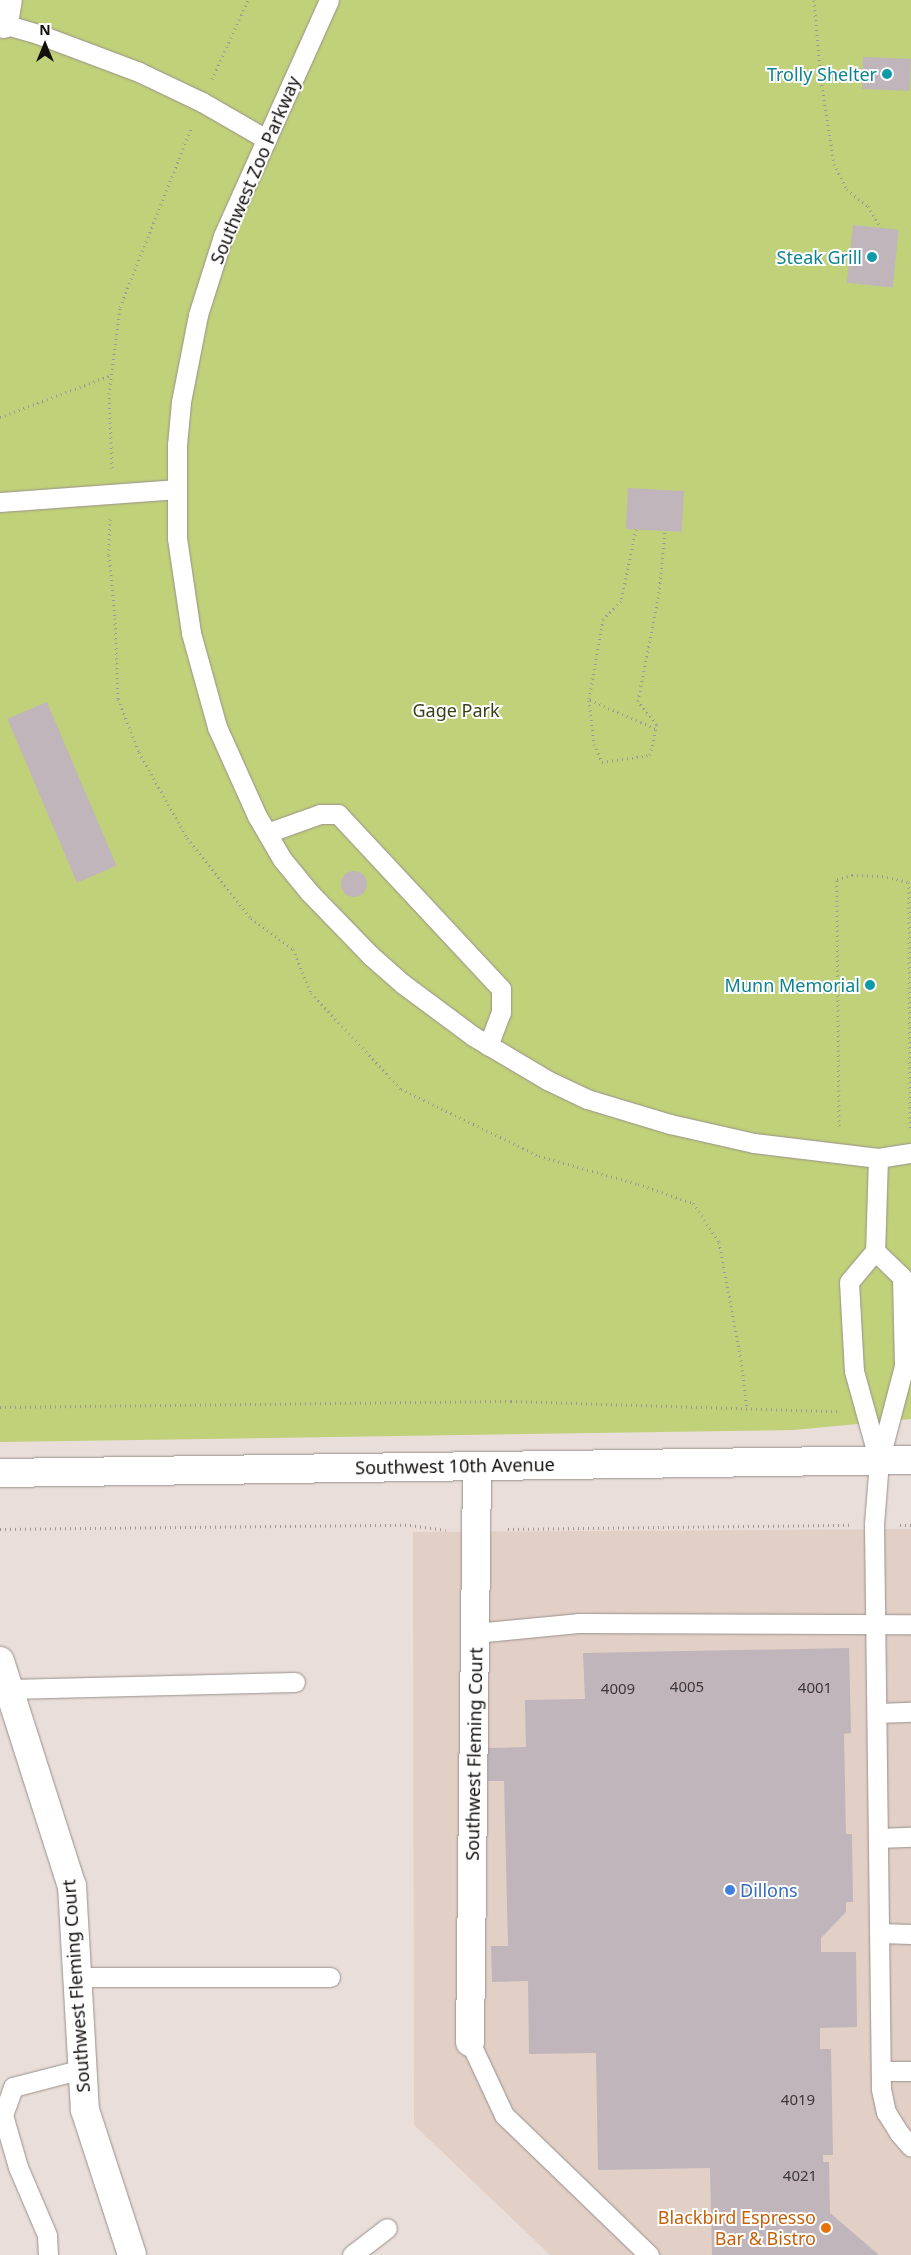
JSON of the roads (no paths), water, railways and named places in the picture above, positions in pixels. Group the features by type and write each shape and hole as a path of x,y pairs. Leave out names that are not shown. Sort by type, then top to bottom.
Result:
{"street":[{"name":"Southwest 10th Avenue","path":"0,1473 911,1460"},
{"name":"Southwest Fleming Court","path":"470,2042 477,1466"},
{"name":"Southwest Fleming Court","path":"0,1661 72,1886 85,2110 132,2255"}],"lane":[{"name":"Southwest Zoo Parkway","path":"329,0 223,236 198,315 181,402 176,489 182,586 203,682 217,727 236,773 282,859 309,892 370,955 402,984 488,1046 547,1080 587,1099 670,1124 754,1143 878,1158 911,1153"},
{"path":"4,16 38,34 139,72 202,102 266,139"},
{"path":"0,502 176,489"},
{"path":"267,833 320,814 338,814 501,989 501,1012 488,1046"},
{"path":"878,1158 875,1251 849,1282 854,1371 880,1461"},
{"path":"875,1251 902,1277 904,1366 880,1461 874,1525 881,2089 886,2112 899,2133 911,2147"},
{"path":"475,1632 578,1623 911,1624"},
{"path":"9,1689 295,1682"},
{"path":"877,1713 911,1712"},
{"path":"878,1838 911,1837"},
{"path":"880,1933 911,1934"},
{"path":"77,1978 330,1978"},
{"path":"470,2042 504,2115 650,2255"},
{"path":"48,2255 47,2235 18,2167 3,2115 7,2087 82,2070"},
{"path":"881,2071 911,2070"},
{"path":"352,2255 388,2228"}],"place":[{"name":"Trolly Shelter","path":"887,74"},
{"name":"Steak Grill","path":"872,257"},
{"name":"Munn Memorial","path":"870,985"},
{"name":"Dillons","path":"730,1890"},
{"name":"Blackbird Espresso Bar & Bistro","path":"826,2228"}],"park label":[{"name":"Gage Park","path":"456,710"}]}
